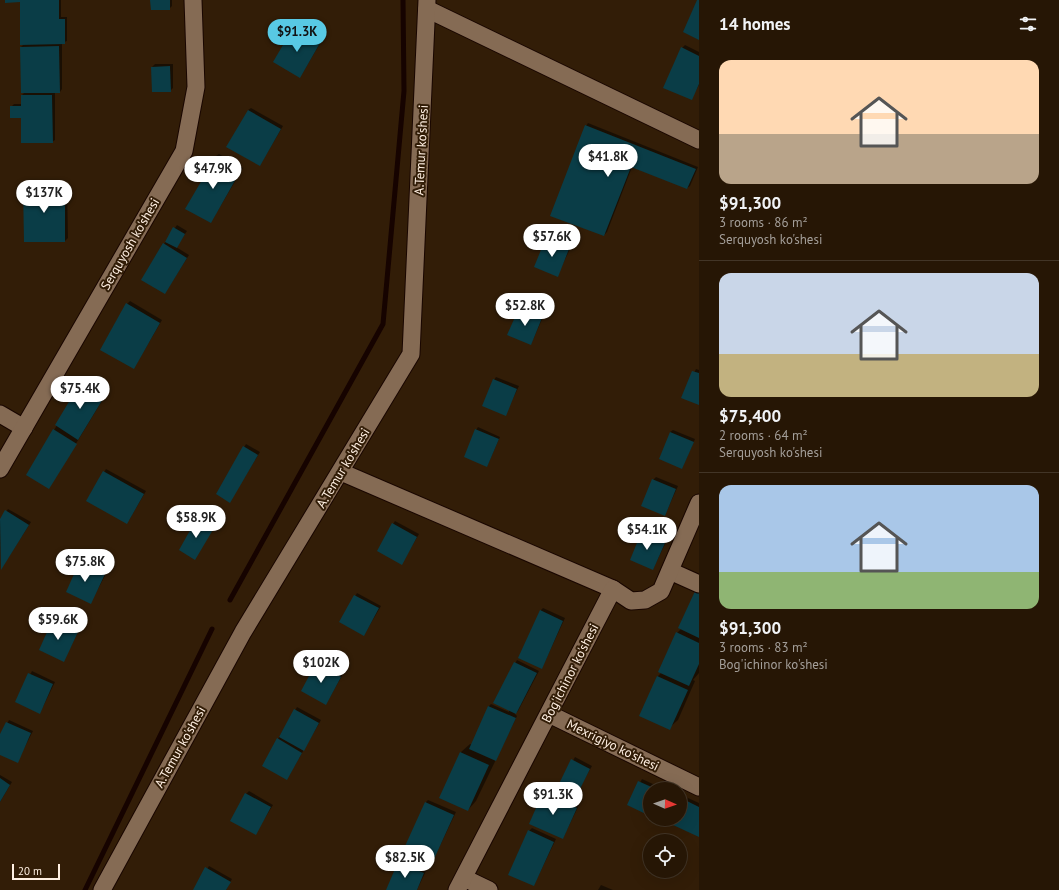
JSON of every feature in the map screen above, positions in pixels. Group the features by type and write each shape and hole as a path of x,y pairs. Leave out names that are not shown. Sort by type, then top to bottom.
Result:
{"street":[{"name":"Serquyosh ko'shesi","path":"0,469 184,152 196,87 193,0"},
{"path":"427,5 699,139"},
{"name":"A.Temur ko'shesi","path":"102,890 243,632 411,354 427,5"},
{"path":"0,414 24,428"},
{"path":"341,472 613,590 631,601 645,600 661,591 699,503"},
{"path":"670,572 699,584"},
{"name":"Bog'ichinor ko'shesi","path":"460,884 613,590"},
{"name":"Mexrigiyo ko'shesi","path":"549,714 699,787"},
{"path":"460,884 489,890"}],"building":[{"path":"5,0 59,0 59,19 65,19 65,44 20,45 20,2 5,3"},
{"path":"150,0 170,0 170,10 151,10"},
{"path":"697,0 699,0 699,40 683,32"},
{"path":"293,28 320,43 300,78 273,62"},
{"path":"59,46 60,93 21,93 20,47"},
{"path":"681,47 699,56 699,84 692,100 663,88"},
{"path":"170,66 171,92 152,92 151,67"},
{"path":"21,95 52,95 53,143 21,143 21,118 10,118 10,106 21,106"},
{"path":"248,110 281,129 260,166 226,147"},
{"path":"585,125 696,169 687,189 631,167 604,236 550,216"},
{"path":"216,156 241,170 211,223 185,209"},
{"path":"65,186 65,242 24,242 23,187"},
{"path":"173,227 185,234 177,248 165,242"},
{"path":"545,240 569,249 558,277 534,267"},
{"path":"163,243 187,258 165,294 141,280"},
{"path":"126,303 160,323 134,369 100,350"},
{"path":"519,308 542,318 531,345 507,335"},
{"path":"692,371 699,373 699,405 681,398"},
{"path":"493,379 517,389 506,416 482,406"},
{"path":"82,380 106,394 78,440 55,425"},
{"path":"53,429 77,444 49,489 26,475"},
{"path":"475,429 499,439 487,467 464,457"},
{"path":"670,432 694,442 682,469 659,459"},
{"path":"243,446 258,455 230,503 216,494"},
{"path":"103,471 144,494 127,524 86,501"},
{"path":"652,479 676,489 665,516 641,506"},
{"path":"5,510 29,525 1,570 0,519"},
{"path":"197,518 214,528 195,560 179,550"},
{"path":"392,523 417,537 402,565 377,551"},
{"path":"641,533 665,543 653,570 630,560"},
{"path":"79,563 105,574 91,604 66,592"},
{"path":"696,589 699,590 699,638 678,628"},
{"path":"354,595 379,608 364,636 339,622"},
{"path":"540,610 563,621 542,669 518,658"},
{"path":"52,621 78,632 64,662 39,650"},
{"path":"676,632 699,643 699,664 689,686 658,672"},
{"path":"514,662 537,673 516,714 493,703"},
{"path":"316,663 341,677 326,705 301,691"},
{"path":"28,673 53,684 40,714 15,702"},
{"path":"657,676 688,690 670,730 639,716"},
{"path":"488,706 516,718 496,761 469,749"},
{"path":"294,709 319,723 304,751 279,737"},
{"path":"6,722 31,733 18,763 0,755 0,734"},
{"path":"277,738 302,753 287,780 262,766"},
{"path":"460,752 489,765 468,811 439,798"},
{"path":"571,759 590,769 577,795 558,786"},
{"path":"0,778 10,785 0,802"},
{"path":"638,781 643,783 643,813 627,805"},
{"path":"543,792 577,808 563,839 529,824"},
{"path":"245,793 271,807 256,835 230,821"},
{"path":"687,801 699,807 699,837 675,826 687,826"},
{"path":"425,802 454,815 430,868 401,855"},
{"path":"528,830 554,842 534,886 508,875"},
{"path":"398,862 424,873 417,890 386,890"},
{"path":"205,867 231,882 226,890 193,890"}],"waterway":[{"path":"230,600 383,324 404,91 403,0"},
{"path":"85,890 212,629"}]}
